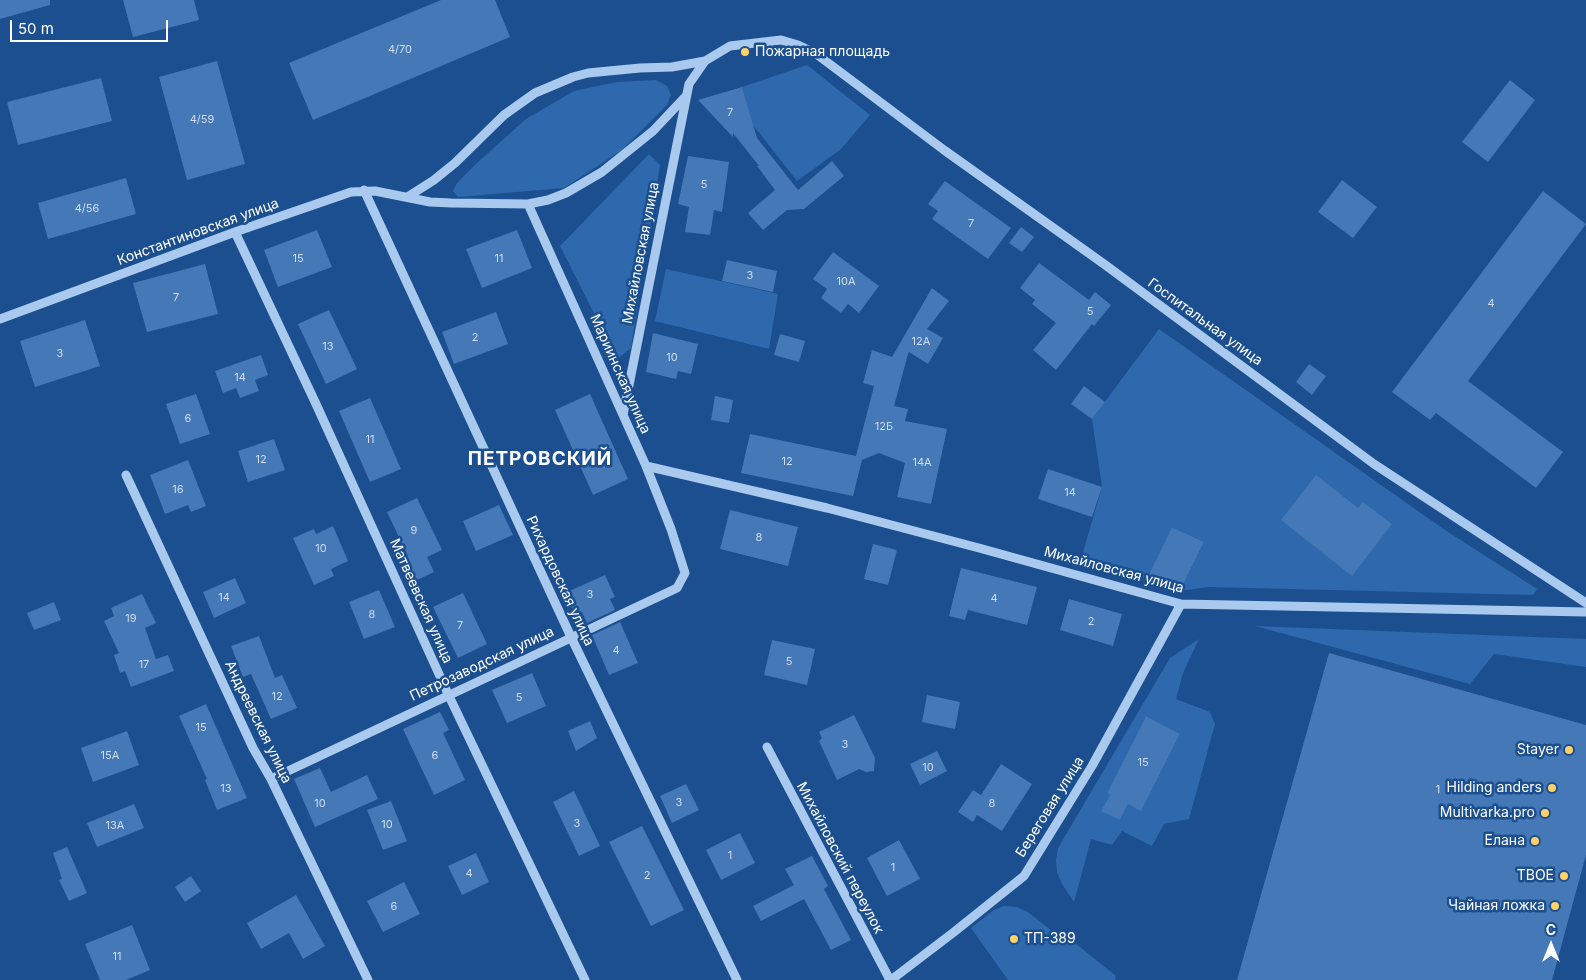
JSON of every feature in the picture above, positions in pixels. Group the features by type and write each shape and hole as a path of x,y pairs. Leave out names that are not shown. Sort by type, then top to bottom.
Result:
{"street":[{"name":"Госпитальная улица","path":"705,61 730,46 781,40 815,53 944,150 1104,264 1374,464 1586,603"},
{"path":"687,96 689,84 705,61"},
{"path":"409,196 434,180 455,163 504,115 535,93 573,77 588,74 640,68 672,67 705,61"},
{"name":"Константиновская улица","path":"0,319 235,232 350,192 364,190 409,196 430,202 452,203 528,204 548,200 566,194 602,172 653,130 687,96"},
{"name":"Михайловская улица","path":"623,415 687,96"},
{"name":"Рихардовская улица","path":"364,190 571,637 737,980"},
{"name":"Мариинская улица","path":"528,204 646,466 682,558"},
{"name":"Матвеевская улица","path":"235,232 316,404 449,696 585,980"},
{"name":"Михайловская улица","path":"646,466 835,510 1180,604 1586,612"},
{"name":"Андреевская улица","path":"126,475 253,748 271,779 368,980"},
{"name":"Петрозаводская улица","path":"271,779 676,588 685,573 682,558"},
{"name":"Береговая улица","path":"890,980 1024,876 1092,766 1180,604"},
{"name":"Михайловский переулок","path":"767,747 890,980"}],"shaded area":[{"path":"807,65 870,115 841,149 797,181 753,125 742,87"},
{"path":"656,80 667,86 671,95 667,105 622,150 564,188 458,197 453,191 457,183 478,162 526,119 574,91 617,82"},
{"path":"649,154 660,165 631,348 617,359 560,246"},
{"path":"666,269 778,294 769,349 655,321"},
{"path":"1159,329 1445,530 1537,589 1533,595 1209,587 1180,591 1204,542 1172,527 1148,576 1142,578 1081,559 1102,487 1092,419"},
{"path":"1255,626 1586,639 1586,667 1494,654 1470,684"},
{"path":"1199,639 1183,673 1176,699 1210,712 1215,724 1189,819 1164,824 1152,846 1122,831 1112,845 1091,839 1074,902 1062,884 1057,872 1058,848 1170,658","holes":["1146,716 1180,734 1141,810 1128,804 1120,820 1102,810 1110,795 1107,793"]},
{"path":"1004,906 1017,907 1028,912 1063,940 1065,935 1116,976 1115,980 1008,980 971,928 994,910"}],"building":[{"path":"0,0 50,0 50,5 0,19"},
{"path":"123,0 194,0 199,20 133,37"},
{"path":"441,0 495,0 510,37 313,120 289,63"},
{"path":"217,61 245,164 187,180 159,77"},
{"path":"101,78 112,121 18,145 7,102"},
{"path":"1510,80 1535,100 1488,162 1462,142"},
{"path":"742,87 757,138 798,190 832,161 844,176 804,209 787,210 763,230 748,213 775,190 733,133 733,137 698,100"},
{"path":"688,156 729,162 722,212 714,210 710,235 685,232 689,207 678,204"},
{"path":"126,178 136,214 48,239 38,203"},
{"path":"1342,180 1377,207 1353,238 1318,212"},
{"path":"945,181 1011,228 988,259 932,219 938,211 928,204"},
{"path":"1543,191 1586,224 1468,381 1563,452 1536,488 1436,413 1430,420 1392,392"},
{"path":"1021,227 1034,237 1022,252 1009,243"},
{"path":"317,230 332,267 278,287 264,250"},
{"path":"517,230 532,268 482,288 466,249"},
{"path":"833,252 879,286 859,313 848,304 841,313 821,298 827,289 813,279"},
{"path":"727,260 777,271 773,292 722,281"},
{"path":"1039,263 1089,300 1095,292 1111,305 1094,326 1092,324 1056,370 1033,350 1056,323 1032,304 1035,300 1020,288"},
{"path":"205,264 218,314 147,332 133,283"},
{"path":"932,288 949,301 927,329 943,338 928,364 909,352 894,406 908,409 905,421 947,429 931,504 897,497 905,463 879,453 862,460 853,496 741,473 750,434 856,456 874,386 863,383 872,350 892,357"},
{"path":"329,310 357,369 326,384 298,324"},
{"path":"496,312 508,344 454,364 442,332"},
{"path":"85,320 100,366 35,387 20,341"},
{"path":"653,333 698,344 691,374 678,371 676,379 646,372"},
{"path":"780,334 805,341 799,362 774,355"},
{"path":"261,355 268,375 255,380 259,391 240,398 236,388 223,393 215,371"},
{"path":"1309,364 1326,376 1312,395 1296,382"},
{"path":"1084,386 1105,402 1092,419 1071,404"},
{"path":"196,394 210,434 180,444 166,404"},
{"path":"590,394 628,479 593,495 555,410"},
{"path":"715,396 733,400 729,423 711,420"},
{"path":"370,398 401,469 370,482 339,411"},
{"path":"274,439 285,470 248,482 238,451"},
{"path":"188,460 206,506 191,512 188,505 165,514 150,475"},
{"path":"1048,469 1102,487 1092,517 1038,499"},
{"path":"1316,475 1358,508 1363,502 1392,524 1352,576 1281,520"},
{"path":"417,498 442,550 427,557 434,572 413,582 401,559 408,556 387,512"},
{"path":"499,505 513,535 476,551 463,521"},
{"path":"730,510 798,527 788,566 720,549"},
{"path":"333,526 348,561 331,569 334,576 314,585 293,538 314,529 316,534"},
{"path":"1172,527 1204,542 1180,591 1148,576"},
{"path":"873,544 897,550 888,585 864,579"},
{"path":"961,568 1037,587 1027,625 968,610 965,620 949,616"},
{"path":"605,575 615,597 610,599 615,610 587,623 582,612 575,615 565,593"},
{"path":"235,578 246,603 214,618 203,592"},
{"path":"379,590 395,627 364,639 349,602"},
{"path":"463,593 487,644 458,658 433,607"},
{"path":"142,594 156,623 145,628 156,659 168,655 174,671 131,687 125,671 120,673 114,655 119,653 104,621 114,616 111,608"},
{"path":"1069,599 1122,614 1113,646 1060,630"},
{"path":"54,602 61,620 34,630 27,613"},
{"path":"620,622 638,663 609,675 592,635"},
{"path":"259,636 275,678 282,675 297,708 271,719 251,674 243,677 231,646"},
{"path":"772,640 815,649 807,685 764,675"},
{"path":"1329,653 1586,725 1586,855 1552,980 1237,980"},
{"path":"532,673 546,706 507,723 492,690"},
{"path":"927,695 960,702 955,729 922,722"},
{"path":"206,704 247,798 217,810 205,780 207,779 179,716"},
{"path":"440,712 449,730 443,733 465,780 434,795 403,729"},
{"path":"854,715 875,758 874,771 866,772 859,769 837,780 819,741 822,738 819,732"},
{"path":"1146,716 1180,734 1141,811 1128,804 1120,820 1101,811 1110,795 1107,793"},
{"path":"590,721 597,738 576,751 568,731"},
{"path":"127,731 139,765 93,782 81,748"},
{"path":"937,751 947,771 920,785 910,764"},
{"path":"1001,764 1032,784 1002,831 977,815 973,822 958,812 973,790 981,795"},
{"path":"320,768 331,792 367,775 378,799 315,827 294,779"},
{"path":"686,784 699,810 672,823 660,796"},
{"path":"574,791 600,846 579,856 553,802"},
{"path":"391,801 407,841 383,850 367,810"},
{"path":"134,804 144,828 97,847 87,823"},
{"path":"642,826 684,910 651,926 609,842"},
{"path":"740,833 755,863 721,880 706,850"},
{"path":"899,840 920,879 887,896 867,858"},
{"path":"67,847 87,893 69,901 59,880 62,879 53,853"},
{"path":"476,853 489,882 462,895 448,866"},
{"path":"812,856 828,886 824,889 851,940 831,950 804,899 761,921 753,906 794,885 785,869"},
{"path":"191,876 201,891 185,902 175,887"},
{"path":"404,882 420,914 383,932 367,901"},
{"path":"296,895 325,946 303,959 289,933 261,949 247,923"},
{"path":"132,925 150,970 126,980 100,980 85,944"}],"place":[{"name":"Пожарная площадь","path":"745,52"},
{"name":"Stayer","path":"1569,750"},
{"name":"Hilding anders","path":"1552,788"},
{"name":"Multivarka.pro","path":"1545,813"},
{"name":"Елана","path":"1535,841"},
{"name":"ТВОЕ","path":"1564,876"},
{"name":"Чайная ложка","path":"1555,906"},
{"name":"ТП-389","path":"1014,939"}],"district":[{"name":"ПЕТРОВСКИЙ","path":"540,459"}]}
